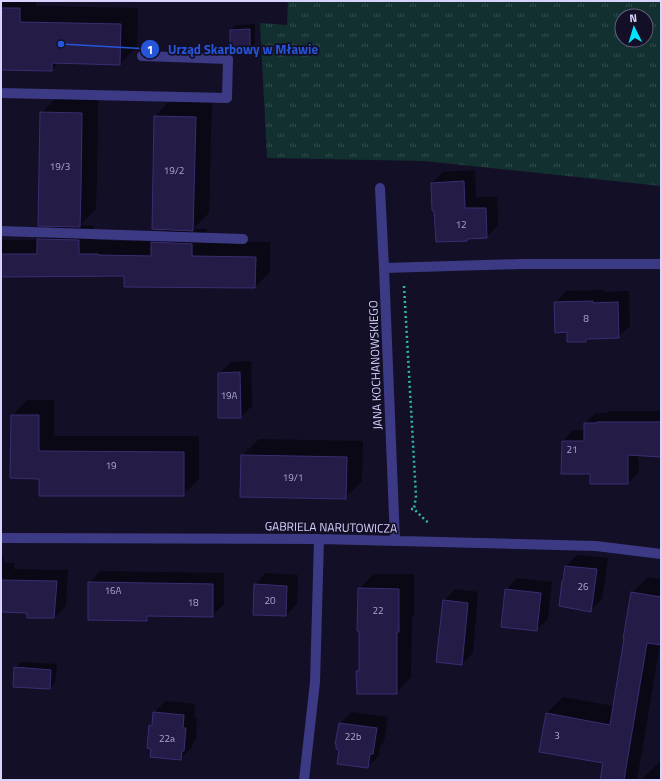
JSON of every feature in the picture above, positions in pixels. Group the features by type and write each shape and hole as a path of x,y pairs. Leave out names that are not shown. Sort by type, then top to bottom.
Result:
{"street":[{"path":"1,93 226,98 228,59 142,56"},
{"name":"JANA KOCHANOWSKIEGO","path":"380,188 394,541"},
{"path":"1,231 243,239"},
{"path":"384,268 521,264 661,264"},
{"name":"GABRIELA NARUTOWICZA","path":"1,538 319,539 596,546 661,554"},
{"path":"304,780 315,682 319,539"}],"path":[{"path":"403,268 416,496 414,509"}],"green space":[{"path":"288,1 661,1 661,186 424,161 267,158 260,23 287,25"}],"building":[{"path":"1,8 20,8 20,22 121,24 120,65 52,63 52,71 1,70"},
{"path":"250,29 250,49 230,49 230,30"},
{"path":"40,112 82,113 80,227 38,226"},
{"path":"154,116 196,117 193,231 152,229"},
{"path":"464,181 465,208 486,208 487,238 467,239 467,241 436,242 434,211 432,210 431,183"},
{"path":"37,239 79,240 79,254 151,256 151,242 192,244 192,256 256,257 255,288 124,287 124,276 1,277 1,254 37,254"},
{"path":"593,301 593,303 618,302 619,338 586,339 586,342 567,342 567,332 555,333 554,302"},
{"path":"240,372 241,418 218,418 218,373"},
{"path":"11,415 39,415 39,451 184,452 184,496 39,496 39,479 10,478"},
{"path":"661,422 661,457 628,455 628,484 590,484 590,474 561,474 562,441 584,441 584,423"},
{"path":"241,455 347,457 346,499 240,497"},
{"path":"565,566 597,569 591,612 559,606"},
{"path":"1,580 57,581 54,618 27,618 27,613 1,612"},
{"path":"88,582 213,584 213,617 147,616 147,621 88,620"},
{"path":"254,584 287,586 286,616 253,615"},
{"path":"358,588 399,589 397,694 357,694 356,671 359,671 359,631 357,631"},
{"path":"505,589 541,593 537,631 501,627"},
{"path":"631,592 661,597 661,645 647,643 624,780 600,780 603,763 539,752 546,713 610,725"},
{"path":"443,600 468,603 462,665 436,662"},
{"path":"14,667 51,670 50,689 13,687"},
{"path":"153,712 184,715 183,728 186,728 184,751 182,751 181,760 150,757 151,749 147,748 149,725 152,726"},
{"path":"339,723 377,728 373,754 370,754 368,768 337,764 339,750 336,749 335,744"}],"place":[{"name":"Urząd Skarbowy w Mławie","path":"61,44"}]}
